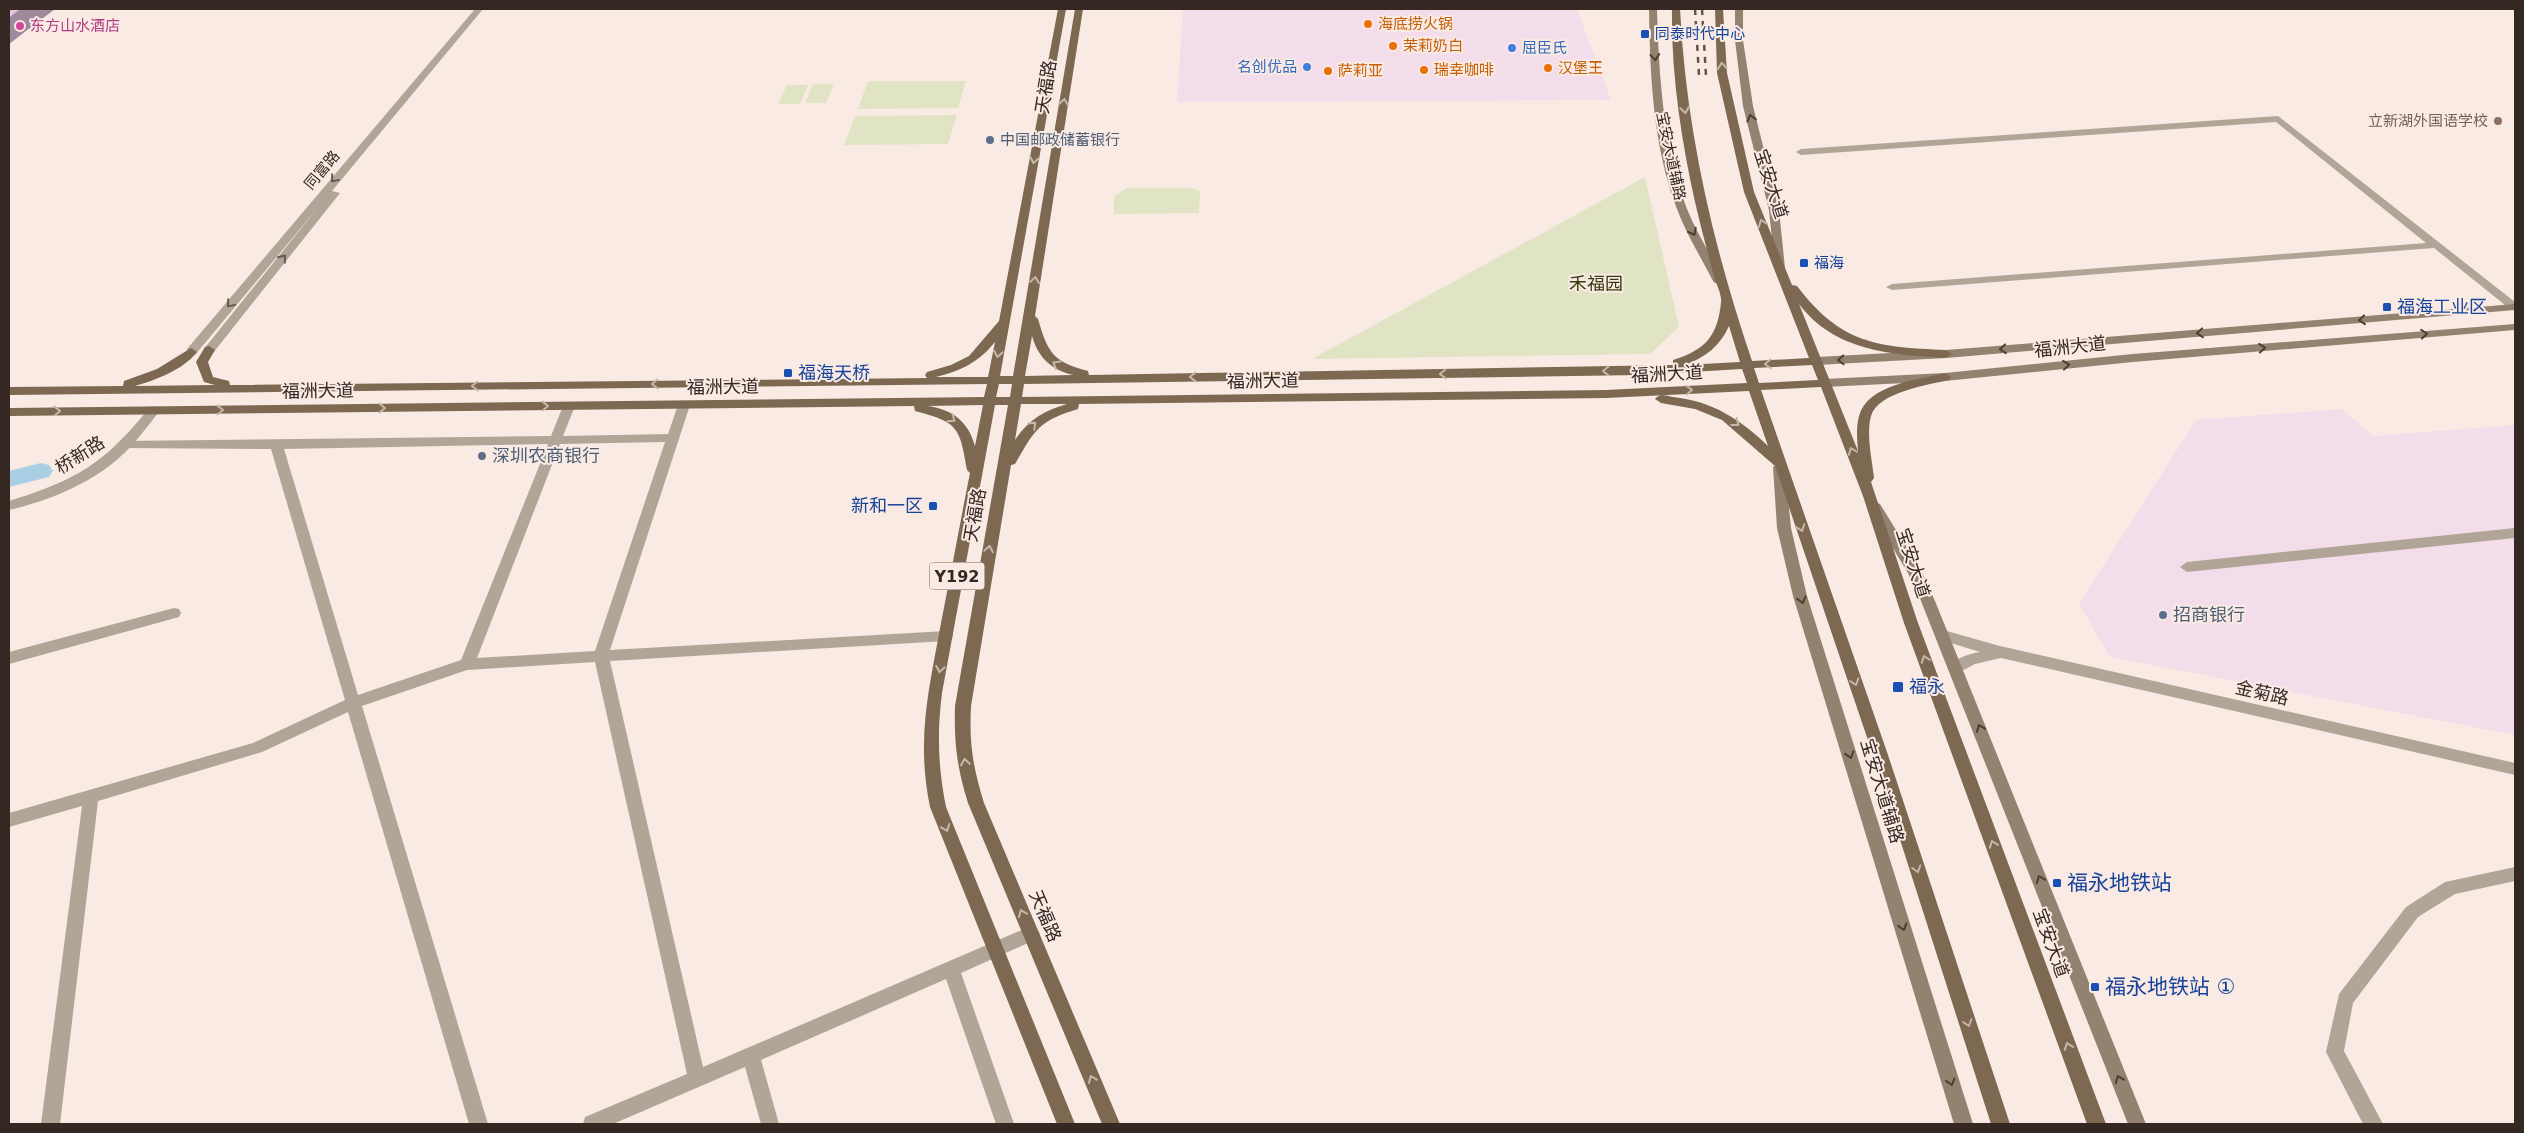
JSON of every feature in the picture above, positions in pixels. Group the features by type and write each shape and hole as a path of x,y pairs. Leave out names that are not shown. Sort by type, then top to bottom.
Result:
{"main road":[{"name":"天福路","path":"1084,9 1076,28 1016,402 966,681 962,735 965,766 976,803 1111,1124"},
{"name":"宝安大道辅路","path":"1653,9 1658,93 1668,154 1685,216 1725,294"},
{"path":"1676,9 1679,67 1689,140 1704,219 1725,294 1779,466 1838,632 2001,1124"},
{"name":"宝安大道","path":"1719,9 1722,73 1749,192 1870,496 1912,623 2097,1124"},
{"path":"1739,9 1739,40 1748,106 1774,210 1780,268 1814,314 1840,336 1870,347 1946,354"},
{"name":"天福路","path":"1057,10 1058,27 946,636 932,717 930,749 932,777 938,807 1066,1124"},
{"path":"1640,370 1684,362 1697,357 1710,348 1724,323 1726,311 1725,294"},
{"name":"福洲大道","path":"9,391 880,382 1582,372 1946,354 2515,307"},
{"path":"1030,313 1038,343 1046,357 1057,366 1079,373 1119,378"},
{"path":"880,382 947,372 966,364 979,355 1004,319"},
{"name":"福洲大道","path":"9,412 1588,395 1945,377 2143,358 2515,327"},
{"path":"209,350 202,362 208,378 240,388"},
{"path":"108,390 144,380 176,364 191,352"},
{"path":"1582,372 1588,395"},
{"path":"1945,377 1894,391 1879,398 1869,407 1865,415 1864,439 1870,496 1914,572 1943,635 2137,1124"},
{"path":"1606,394 1676,400 1712,409 1743,428 1779,466"},
{"path":"1001,482 1016,448 1029,428 1041,418 1056,410 1078,405 1121,401"},
{"path":"871,403 925,409 944,414 958,422 966,434 975,481"},
{"name":"宝安大道辅路","path":"1779,466 1784,528 1800,596 1964,1124"}],"street":[{"name":"同富路","path":"191,352 479,9"},
{"name":"同富路","path":"209,350 424,82 486,9"},
{"path":"1801,152 2278,118 2515,307"},
{"path":"1892,287 2436,245"},
{"path":"684,405 601,655 697,1079"},
{"path":"467,664 569,406"},
{"name":"桥新路","path":"9,506 75,482 99,467 126,444 154,410"},
{"path":"126,444 276,445 672,438"},
{"path":"276,445 480,1124"},
{"path":"2187,566 2515,533"},
{"path":"9,658 174,613"},
{"name":"金菊路","path":"1943,635 2000,652 2515,769"},
{"path":"9,820 257,748 353,703 467,664 946,636"},
{"path":"1956,668 1971,659 2000,652"},
{"path":"50,1124 91,796"},
{"path":"2372,1124 2335,1052 2345,1000 2412,912 2451,887 2515,874"},
{"path":"592,1124 1031,934"},
{"path":"951,969 1006,1124"},
{"path":"751,1055 770,1124"}],"shaded area":[{"path":"1577,9 1611,100 1177,102 1183,10"},
{"path":"2342,409 2373,436 2515,425 2515,735 2110,657 2079,604 2196,420"}],"green space":[{"path":"868,81 966,81 958,108 858,109"},
{"path":"813,84 834,84 826,103 805,103"},
{"path":"787,85 808,85 800,104 778,104"},
{"path":"957,115 948,144 844,145 855,116"},
{"name":"禾福园","path":"1645,177 1679,327 1650,354 1312,359"},
{"path":"1126,188 1192,188 1200,191 1199,213 1114,214 1114,197"}],"building":[{"path":"9,9 21,9 9,18"}],"waterway":[{"path":"9,479 41,471"}],"railway":[{"path":"1695,9 1699,75"},
{"path":"1702,9 1706,76"}],"place":[{"name":"海底捞火锅","path":"1368,24"},
{"name":"东方山水酒店","path":"20,26"},
{"name":"同泰时代中心","path":"1645,34"},
{"name":"茉莉奶白","path":"1393,46"},
{"name":"屈臣氏","path":"1512,48"},
{"name":"名创优品","path":"1307,67"},
{"name":"汉堡王","path":"1548,68"},
{"name":"瑞幸咖啡","path":"1424,70"},
{"name":"萨莉亚","path":"1328,71"},
{"name":"立新湖外国语学校","path":"2498,121"},
{"name":"中国邮政储蓄银行","path":"990,140"},
{"name":"福海","path":"1804,263"},
{"name":"福海工业区","path":"2387,307"},
{"name":"福海天桥","path":"788,373"},
{"name":"深圳农商银行","path":"482,456"},
{"name":"新和一区","path":"933,506"},
{"name":"招商银行","path":"2163,615"},
{"name":"福永","path":"1898,687"},
{"name":"福永地铁站","path":"2057,883"},
{"name":"福永地铁站 ①","path":"2095,987"}]}
